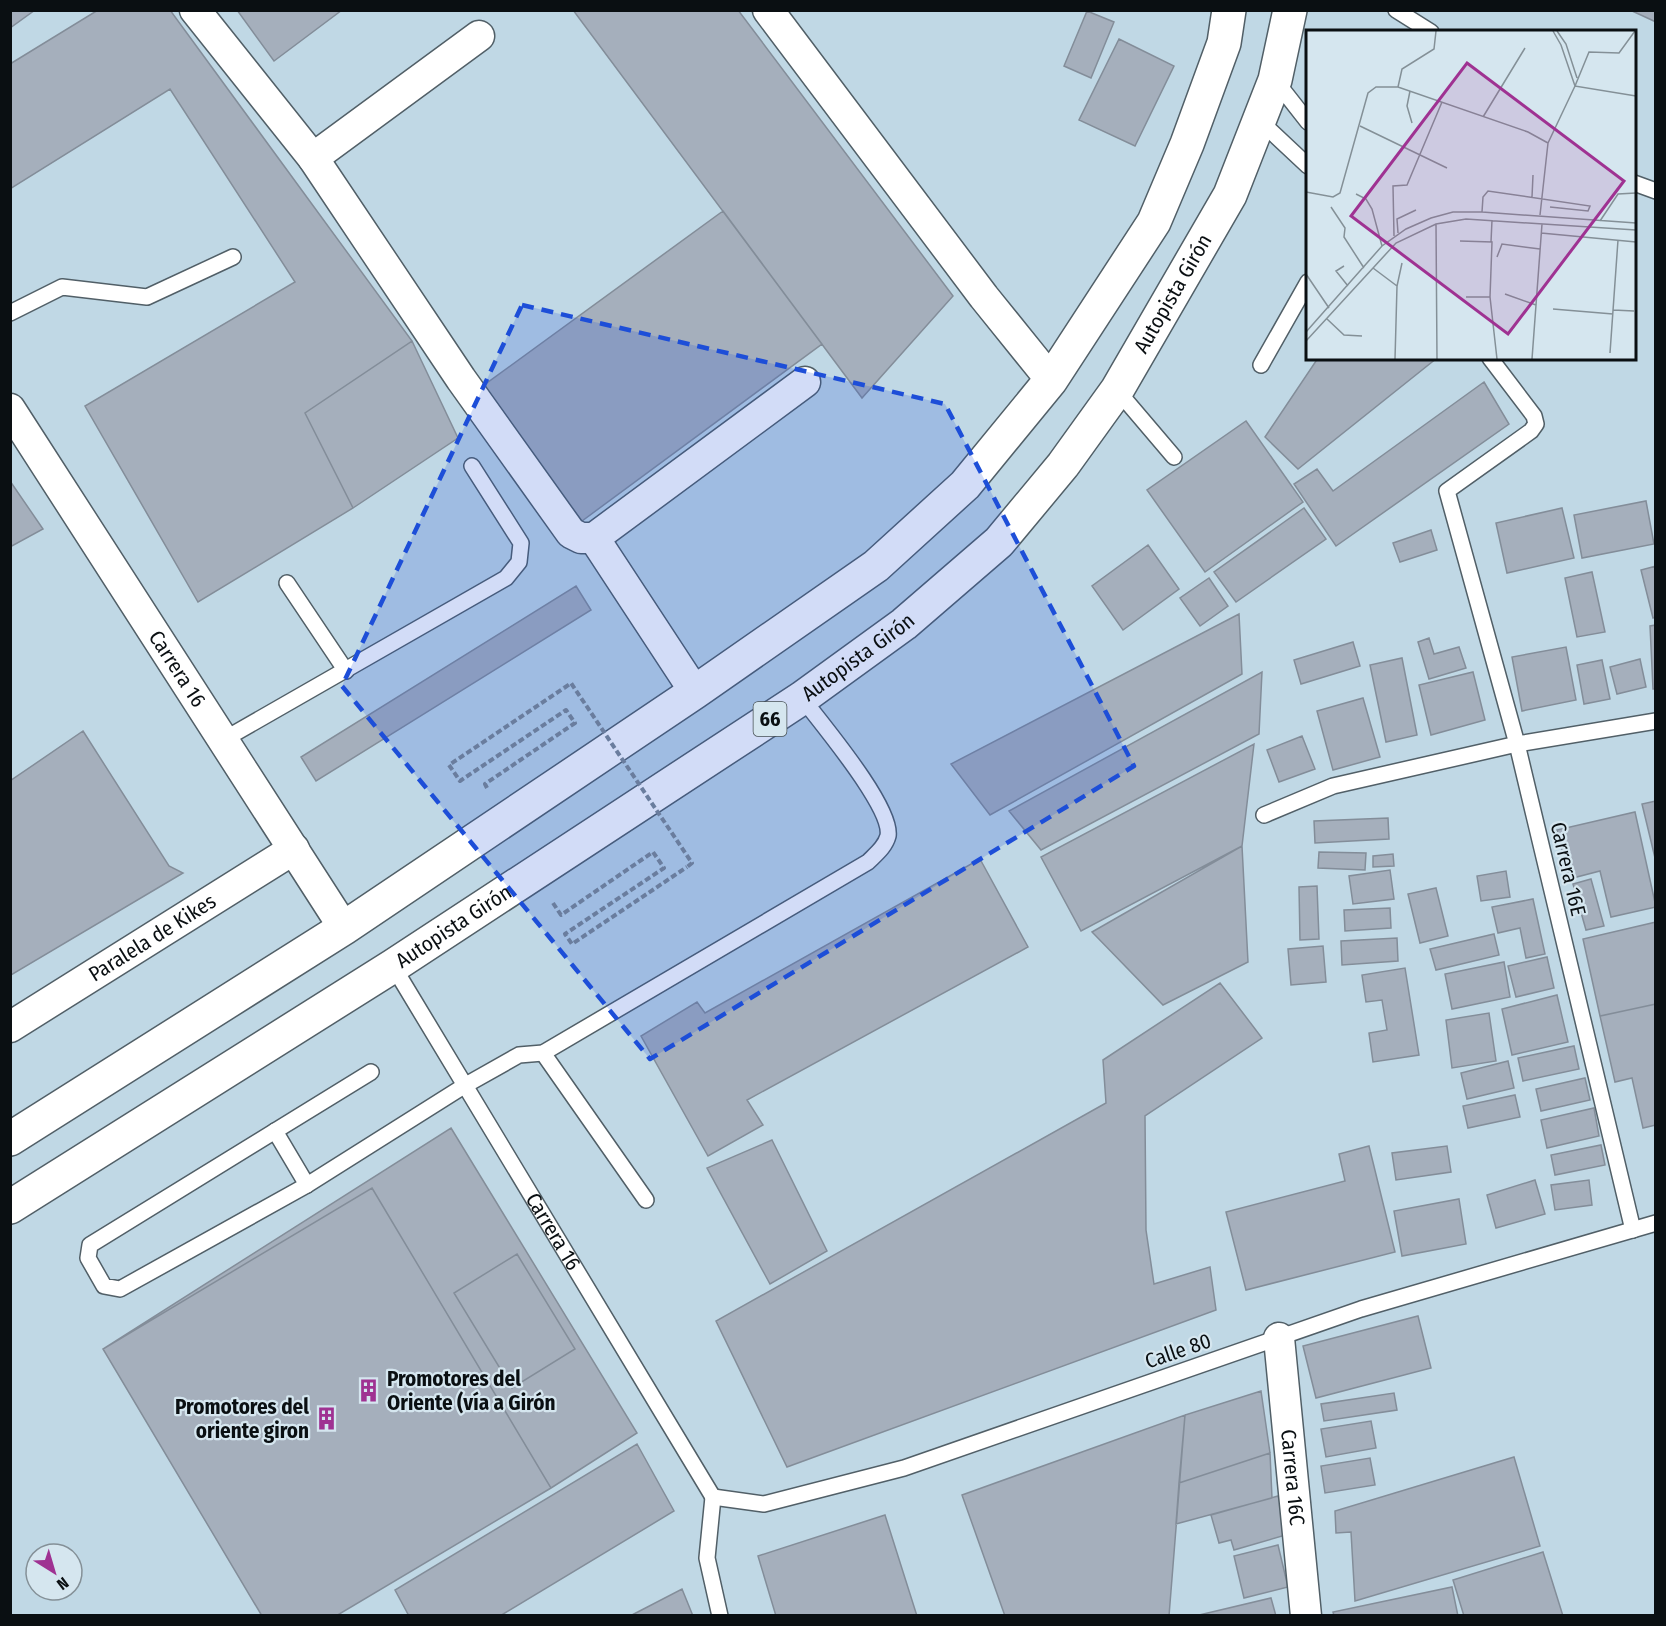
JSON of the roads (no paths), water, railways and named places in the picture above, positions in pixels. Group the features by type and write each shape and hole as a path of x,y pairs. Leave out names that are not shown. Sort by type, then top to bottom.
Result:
{"highway":[{"path":"10,1139 344,927 695,692 876,566 964,485 1051,380 1154,222 1187,144 1224,43 1229,10"},
{"name":"Autopista Girón","path":"10,1207 393,966 802,698 904,624 999,542 1063,465 1117,390 1230,195 1275,80 1290,10"}],"street":[{"path":"195,10 313,158 461,379 571,532 581,538 594,538 805,382"},
{"path":"768,10 984,297 1051,380"},
{"path":"313,158 479,36"},
{"name":"Carrera 16","path":"10,409 344,927"},
{"path":"594,538 695,692"},
{"name":"Paralela de Kikes","path":"10,1027 294,849"},
{"name":"Carrera 16C","path":"1279,1338 1306,1616"}],"lane":[{"path":"1396,10 1428,30"},
{"path":"1275,80 1306,119"},
{"path":"1260,121 1306,164"},
{"path":"1636,183 1656,191"},
{"path":"10,313 62,287 147,297 233,257"},
{"path":"1261,365 1306,286"},
{"name":"Carrera 16E","path":"1492,360 1534,416 1536,424 1531,431 1452,485 1447,491 1517,744 1634,1230"},
{"path":"1117,390 1174,458"},
{"path":"224,740 506,579 519,562 521,543 472,466"},
{"path":"287,583 346,671"},
{"path":"371,1072 90,1245 88,1258 104,1286 120,1289 307,1185 464,1086 519,1056 543,1053 868,862 885,845 888,833 875,795 802,698"},
{"path":"1264,815 1333,786 1517,744 1656,721"},
{"name":"Carrera 16","path":"393,966 713,1497"},
{"path":"543,1053 646,1200"},
{"path":"275,1131 307,1185"},
{"name":"Calle 80","path":"713,1497 764,1504 904,1468 1361,1309 1656,1223"},
{"path":"713,1497 707,1558 720,1616"}],"place":[{"name":"Promotores del Oriente (vía a Girón","path":"369,1391"},
{"name":"Promotores del oriente giron","path":"327,1419"}]}
